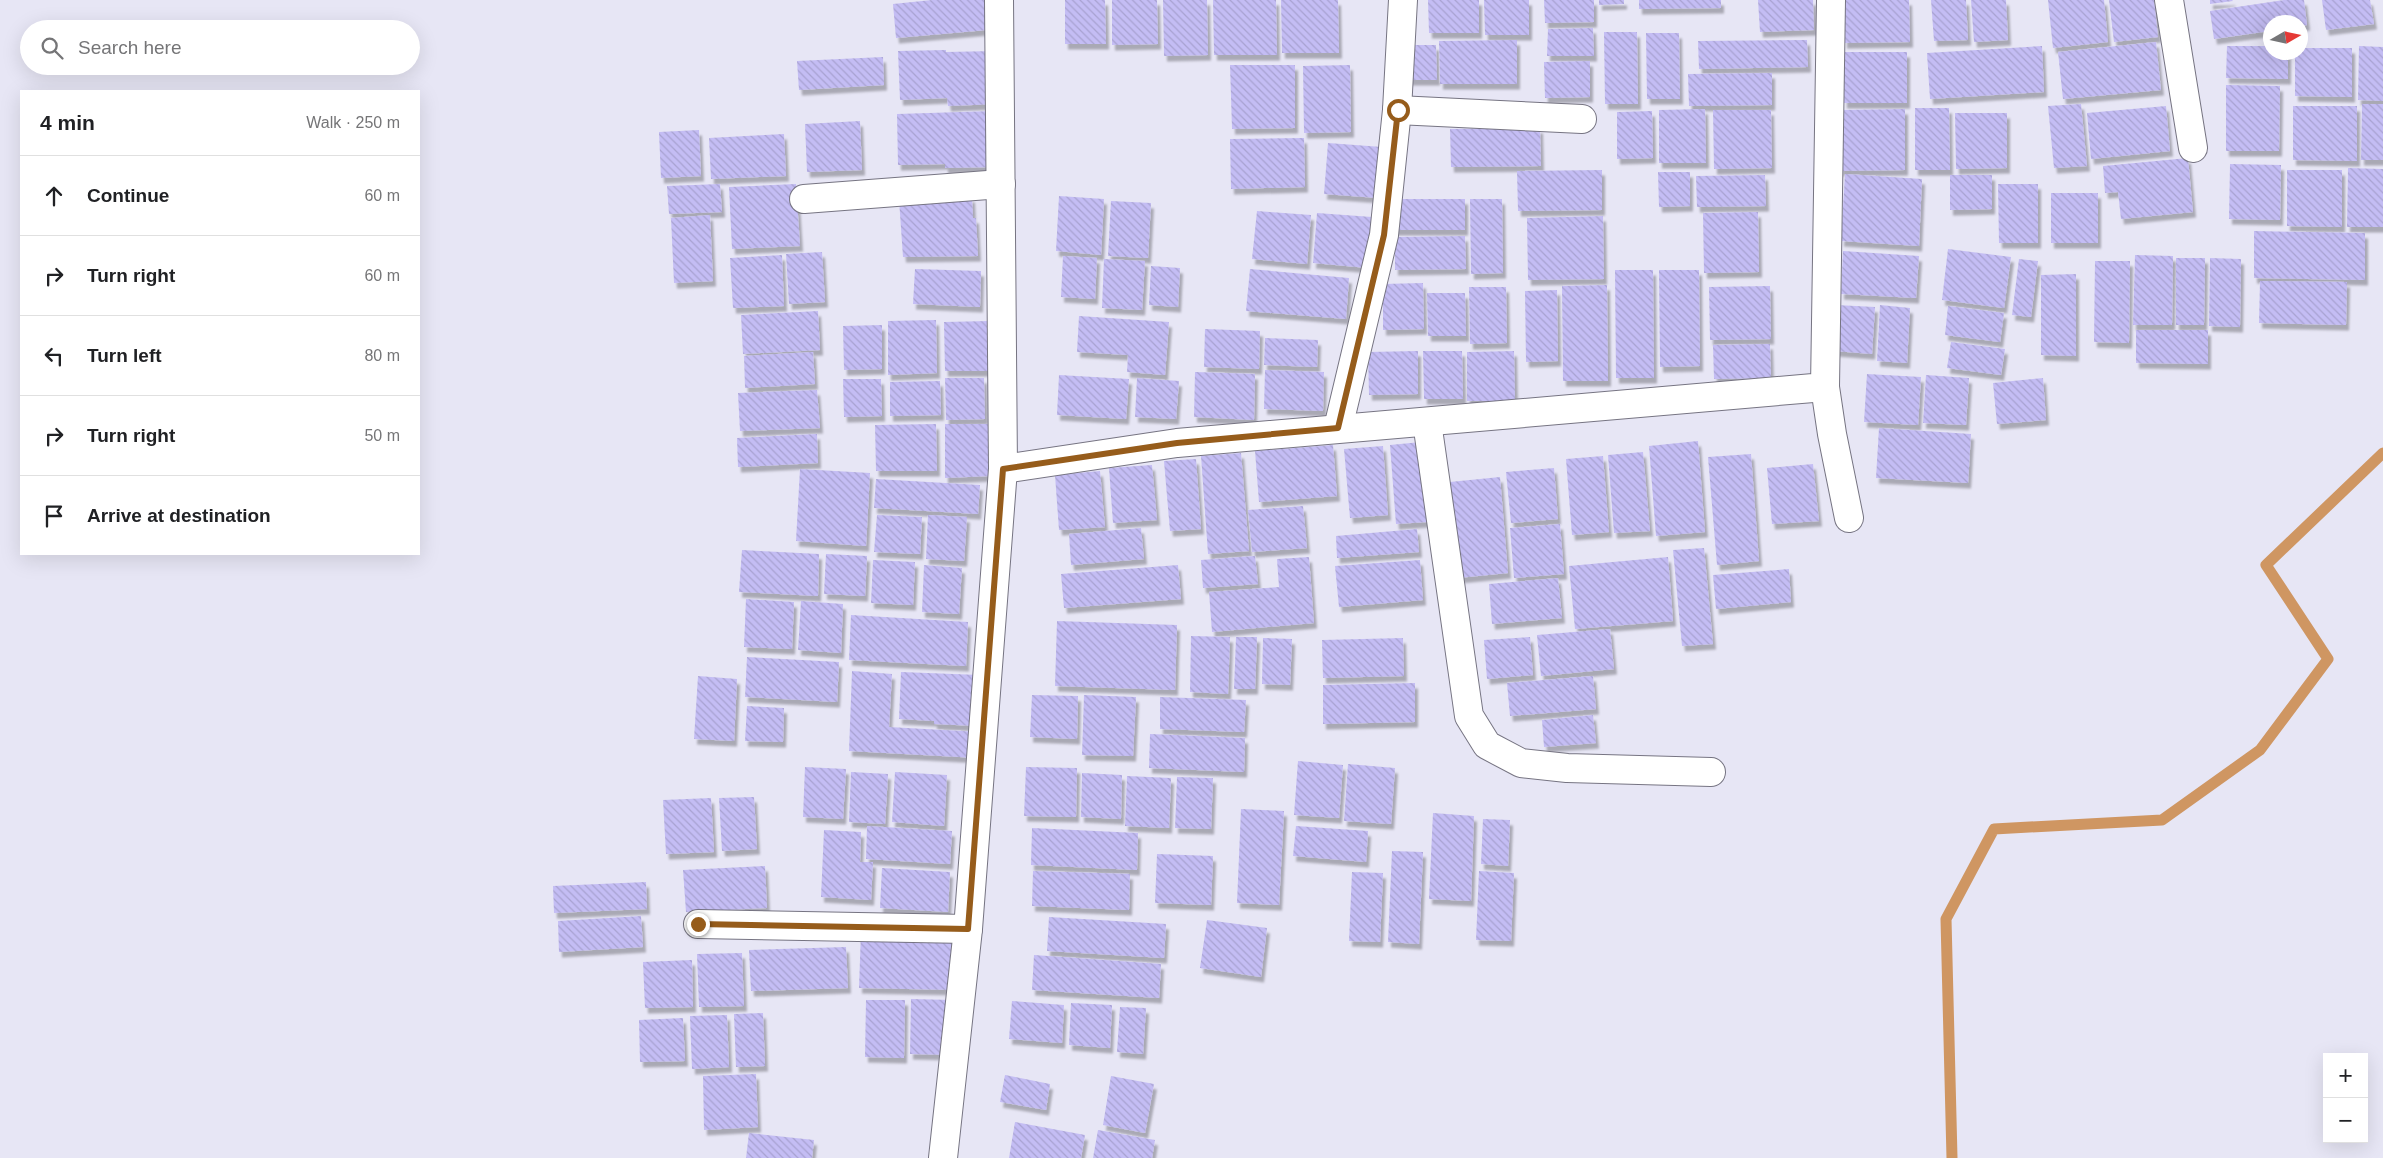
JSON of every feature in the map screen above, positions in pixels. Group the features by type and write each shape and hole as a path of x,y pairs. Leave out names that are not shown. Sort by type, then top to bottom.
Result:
{"street":[{"path":"943,1158 968,929 1003,469 999,0"},
{"path":"1338,428 1384,235 1398,110 1403,0"},
{"path":"1832,0 1825,386 1849,518"},
{"path":"2169,0 2193,148"},
{"path":"1398,110 1582,118"},
{"path":"804,199 1001,184"},
{"path":"1003,469 1177,443 1825,386"},
{"path":"1427,422 1469,716 1486,745 1521,763 1567,768 1710,772"},
{"path":"698,924 968,929"}],"building":[{"path":"932,0 984,0 987,30 896,38 893,4"},
{"path":"1065,0 1105,0 1106,44 1065,44"},
{"path":"1112,0 1157,0 1158,44 1112,45"},
{"path":"1163,0 1207,0 1208,55 1164,56"},
{"path":"1213,0 1276,0 1277,55 1214,55"},
{"path":"1281,0 1338,0 1339,53 1282,53"},
{"path":"1428,0 1479,0 1479,33 1429,33"},
{"path":"1484,0 1529,0 1529,35 1485,35"},
{"path":"1544,0 1594,0 1594,22 1545,23"},
{"path":"1599,0 1624,0 1624,4 1599,5"},
{"path":"1639,0 1721,0 1721,8 1639,9"},
{"path":"1758,0 1813,0 1814,30 1760,32"},
{"path":"1844,0 1909,0 1910,42 1844,43"},
{"path":"1931,0 1966,0 1968,40 1934,41"},
{"path":"1971,0 2006,0 2008,40 1974,42"},
{"path":"2048,0 2104,0 2108,42 2053,48"},
{"path":"2109,0 2154,0 2158,37 2114,42"},
{"path":"2210,0 2232,0 2233,1 2210,4"},
{"path":"2284,0 2304,0 2306,15 2263,15 2263,32 2214,39 2210,11"},
{"path":"2322,0 2370,0 2374,24 2326,30"},
{"path":"1593,28 1594,56 1547,56 1548,29"},
{"path":"1604,32 1637,32 1638,104 1605,104"},
{"path":"1646,33 1679,33 1680,99 1647,99"},
{"path":"1517,40 1517,84 1440,84 1439,41"},
{"path":"1807,40 1808,67 1699,69 1698,41"},
{"path":"2156,42 2161,90 2063,99 2058,52"},
{"path":"1406,45 1436,45 1437,80 1407,80"},
{"path":"2042,46 2044,92 1930,99 1927,53"},
{"path":"2227,46 2263,46 2263,60 2288,60 2288,79 2226,78"},
{"path":"2359,46 2383,47 2383,101 2358,100"},
{"path":"2308,48 2352,48 2352,97 2295,96 2295,60 2308,60"},
{"path":"946,50 946,52 995,51 997,104 948,106 947,98 900,100 898,51"},
{"path":"1843,52 1907,52 1907,103 1844,103"},
{"path":"883,57 884,85 799,90 797,61"},
{"path":"1590,61 1590,97 1545,98 1544,62"},
{"path":"1230,65 1295,65 1295,128 1232,129"},
{"path":"1350,65 1351,132 1304,133 1303,66"},
{"path":"1772,73 1772,105 1689,106 1688,74"},
{"path":"2226,85 2280,86 2279,151 2226,151"},
{"path":"2081,104 2087,166 2054,168 2048,106"},
{"path":"2362,104 2383,104 2383,160 2361,160"},
{"path":"2166,106 2170,151 2091,159 2087,113"},
{"path":"2293,106 2357,106 2357,161 2293,160"},
{"path":"1915,108 1949,108 1950,170 1915,170"},
{"path":"1705,109 1706,163 1659,163 1659,110"},
{"path":"1905,109 1905,170 1840,171 1839,110"},
{"path":"1713,110 1771,110 1772,168 1714,169"},
{"path":"993,111 995,167 945,168 945,164 898,165 897,114"},
{"path":"1652,111 1653,158 1617,159 1617,112"},
{"path":"1955,113 2007,113 2007,168 1956,169"},
{"path":"860,121 862,170 807,172 805,124"},
{"path":"1540,128 1541,166 1451,167 1450,129"},
{"path":"699,130 701,176 661,178 659,132"},
{"path":"784,134 786,176 711,179 709,138"},
{"path":"1304,138 1305,187 1231,189 1230,139"},
{"path":"1328,143 1382,147 1378,198 1324,194"},
{"path":"2188,158 2193,212 2121,219 2118,192 2105,193 2103,166"},
{"path":"2230,164 2281,165 2280,220 2229,219"},
{"path":"2348,168 2383,169 2383,227 2347,227"},
{"path":"1602,170 1602,210 1518,211 1517,171"},
{"path":"2287,170 2342,170 2342,227 2287,226"},
{"path":"1658,172 1690,172 1690,206 1659,207"},
{"path":"1845,174 1922,179 1919,246 1841,241"},
{"path":"1765,175 1766,206 1697,207 1696,176"},
{"path":"1950,175 1992,175 1992,209 1950,210"},
{"path":"720,184 722,212 669,214 667,186"},
{"path":"796,184 800,246 732,249 729,187"},
{"path":"1998,184 2038,184 2038,243 1999,243"},
{"path":"2051,193 2098,193 2098,243 2051,243"},
{"path":"1059,196 1104,199 1101,255 1056,251"},
{"path":"972,197 973,218 976,218 978,256 903,257 899,199"},
{"path":"1394,199 1465,199 1465,230 1394,230"},
{"path":"1470,199 1502,199 1503,273 1471,274"},
{"path":"1111,201 1151,203 1148,258 1108,256"},
{"path":"1257,211 1311,215 1307,264 1252,259"},
{"path":"1758,212 1759,272 1704,273 1703,213"},
{"path":"1317,213 1372,217 1368,268 1313,263"},
{"path":"710,215 713,281 674,283 671,218"},
{"path":"1603,216 1604,279 1528,280 1527,218"},
{"path":"2254,231 2365,233 2365,280 2254,278"},
{"path":"1465,236 1466,269 1395,270 1395,237"},
{"path":"1948,249 2011,257 2004,308 1942,300"},
{"path":"1843,251 1919,256 1916,298 1841,294"},
{"path":"822,252 825,302 789,304 786,254"},
{"path":"782,255 784,306 733,308 730,258"},
{"path":"2135,255 2173,256 2172,325 2133,325"},
{"path":"1063,256 1097,258 1095,299 1061,297"},
{"path":"2176,258 2205,258 2204,325 2176,325"},
{"path":"2210,258 2241,259 2240,327 2209,326"},
{"path":"1104,259 1145,261 1142,310 1102,308"},
{"path":"2019,259 2038,261 2031,317 2012,315"},
{"path":"2095,261 2130,261 2129,343 2094,342"},
{"path":"1151,266 1180,268 1178,307 1149,305"},
{"path":"915,269 981,271 980,307 913,304"},
{"path":"1250,269 1349,278 1346,319 1246,311"},
{"path":"1615,270 1653,270 1654,378 1616,378"},
{"path":"1659,270 1699,270 1700,366 1660,367"},
{"path":"2076,274 2076,356 2041,355 2041,275"},
{"path":"2260,281 2347,282 2346,325 2259,323"},
{"path":"1423,283 1424,329 1383,330 1383,284"},
{"path":"1607,285 1608,381 1563,381 1562,286"},
{"path":"1770,286 1771,339 1710,340 1709,287"},
{"path":"1469,287 1506,287 1507,343 1470,344"},
{"path":"1557,290 1558,361 1526,362 1525,291"},
{"path":"1427,293 1465,293 1466,336 1428,336"},
{"path":"1836,305 1875,307 1872,354 1834,351"},
{"path":"1880,305 1910,308 1907,363 1877,361"},
{"path":"1948,306 2004,313 2000,342 1945,335"},
{"path":"818,311 820,350 743,354 741,315"},
{"path":"1079,316 1169,322 1165,375 1127,372 1128,355 1077,352"},
{"path":"936,320 937,373 888,375 888,321"},
{"path":"989,321 990,371 945,371 944,322"},
{"path":"882,325 882,369 844,370 843,326"},
{"path":"1205,329 1260,331 1259,369 1204,367"},
{"path":"2136,330 2208,330 2208,364 2136,363"},
{"path":"1265,338 1318,340 1317,367 1264,365"},
{"path":"1951,342 2005,349 2001,375 1947,368"},
{"path":"1770,344 1771,378 1714,379 1713,345"},
{"path":"1418,351 1418,394 1369,395 1368,352"},
{"path":"1423,351 1462,351 1463,399 1424,399"},
{"path":"1514,351 1515,401 1467,401 1467,352"},
{"path":"813,352 815,384 745,388 744,356"},
{"path":"1265,370 1324,372 1323,411 1264,409"},
{"path":"1195,372 1255,374 1254,420 1194,417"},
{"path":"1867,374 1921,377 1918,425 1864,422"},
{"path":"1059,375 1129,379 1126,419 1057,415"},
{"path":"1926,375 1969,378 1966,425 1923,423"},
{"path":"945,378 984,378 985,419 946,420"},
{"path":"1137,378 1179,381 1176,419 1135,417"},
{"path":"2043,378 2046,420 1997,424 1993,383"},
{"path":"843,379 881,379 882,416 844,417"},
{"path":"940,381 941,415 890,416 890,382"},
{"path":"817,390 820,428 740,431 738,393"},
{"path":"936,424 937,471 876,471 875,425"},
{"path":"945,424 988,424 990,476 945,478"},
{"path":"1879,428 1971,434 1968,483 1876,478"},
{"path":"817,434 818,463 738,467 737,438"},
{"path":"1698,441 1705,532 1656,536 1649,446"},
{"path":"1421,442 1427,522 1396,524 1390,445"},
{"path":"1333,445 1337,496 1259,502 1255,451"},
{"path":"1383,446 1388,515 1350,518 1344,449"},
{"path":"1643,452 1650,531 1614,533 1608,455"},
{"path":"1241,453 1249,551 1208,554 1201,456"},
{"path":"1751,454 1759,561 1717,565 1708,457"},
{"path":"1603,456 1609,532 1572,535 1566,459"},
{"path":"1196,459 1201,529 1170,531 1164,461"},
{"path":"1813,464 1819,521 1772,524 1767,468"},
{"path":"1152,465 1157,520 1113,523 1109,468"},
{"path":"1554,468 1558,519 1511,523 1506,472"},
{"path":"800,469 870,473 866,546 796,541"},
{"path":"1100,471 1105,527 1059,530 1055,475"},
{"path":"1500,477 1508,573 1458,578 1450,482"},
{"path":"876,479 980,485 978,514 874,508"},
{"path":"1303,506 1307,548 1252,552 1248,510"},
{"path":"877,515 922,517 920,554 874,552"},
{"path":"928,515 967,517 964,561 926,559"},
{"path":"1560,524 1564,574 1514,578 1510,528"},
{"path":"1141,528 1144,559 1071,565 1069,534"},
{"path":"1417,529 1419,552 1337,558 1336,536"},
{"path":"1704,548 1713,644 1682,646 1673,550"},
{"path":"742,550 819,554 818,596 739,592"},
{"path":"826,554 867,556 865,596 824,594"},
{"path":"1255,556 1258,584 1203,588 1201,560"},
{"path":"1309,557 1314,623 1212,632 1209,592 1279,587 1277,559"},
{"path":"1668,557 1673,621 1575,629 1569,566"},
{"path":"873,560 915,562 913,605 871,603"},
{"path":"1420,560 1423,600 1339,607 1335,566"},
{"path":"924,565 962,568 959,614 922,612"},
{"path":"1178,565 1181,599 1064,608 1061,574"},
{"path":"1789,569 1791,602 1716,609 1713,575"},
{"path":"1558,578 1562,618 1492,624 1489,584"},
{"path":"746,599 794,602 792,649 744,647"},
{"path":"801,601 843,604 841,653 798,650"},
{"path":"851,615 968,622 966,666 849,660"},
{"path":"1057,621 1177,625 1175,690 1055,686"},
{"path":"1610,629 1614,669 1541,676 1537,635"},
{"path":"1191,636 1230,637 1228,694 1190,692"},
{"path":"1236,637 1257,637 1255,689 1234,689"},
{"path":"1530,637 1533,675 1487,679 1484,640"},
{"path":"1263,638 1292,639 1290,685 1262,684"},
{"path":"1403,638 1404,676 1323,678 1322,640"},
{"path":"747,657 839,662 837,702 745,697"},
{"path":"852,671 892,674 889,727 980,732 978,758 849,751"},
{"path":"901,672 980,675 977,726 934,724 934,721 899,719"},
{"path":"698,676 737,679 734,741 694,739"},
{"path":"1593,676 1596,709 1510,716 1507,683"},
{"path":"1415,683 1415,722 1323,724 1323,685"},
{"path":"1032,695 1078,696 1077,739 1030,737"},
{"path":"1084,695 1136,697 1133,756 1082,755"},
{"path":"1160,697 1246,700 1244,732 1160,729"},
{"path":"747,706 784,708 783,742 745,741"},
{"path":"1593,715 1596,743 1544,747 1542,720"},
{"path":"1150,734 1245,738 1244,772 1149,768"},
{"path":"1298,761 1343,765 1339,818 1294,815"},
{"path":"1348,764 1395,768 1391,824 1344,821"},
{"path":"805,767 846,769 843,819 803,817"},
{"path":"1026,767 1077,768 1076,817 1024,816"},
{"path":"851,772 888,774 885,824 849,822"},
{"path":"895,772 947,775 944,826 892,822"},
{"path":"1082,773 1122,775 1121,819 1081,817"},
{"path":"1127,776 1171,778 1169,828 1125,826"},
{"path":"1177,777 1213,778 1211,829 1175,828"},
{"path":"754,797 757,849 722,851 719,798"},
{"path":"711,798 714,852 666,854 663,800"},
{"path":"1241,809 1284,811 1279,905 1237,903"},
{"path":"1433,813 1474,816 1471,901 1429,899"},
{"path":"1483,819 1510,820 1508,866 1481,864"},
{"path":"867,826 952,831 950,864 866,859"},
{"path":"1296,826 1368,831 1366,862 1293,856"},
{"path":"1032,828 1138,833 1137,870 1031,865"},
{"path":"824,830 861,832 860,862 873,862 871,900 821,897"},
{"path":"1392,851 1423,852 1419,944 1388,942"},
{"path":"1157,854 1213,856 1211,905 1155,903"},
{"path":"765,866 767,908 686,912 683,870"},
{"path":"882,868 950,872 948,912 880,908"},
{"path":"1033,871 1130,874 1129,910 1032,906"},
{"path":"1479,871 1514,873 1511,941 1476,940"},
{"path":"1352,872 1383,873 1380,942 1349,941"},
{"path":"646,882 647,909 554,913 553,886"},
{"path":"641,916 643,947 559,952 558,921"},
{"path":"1049,917 1166,924 1164,958 1047,951"},
{"path":"1207,920 1267,928 1261,977 1200,968"},
{"path":"861,931 958,933 957,990 859,988"},
{"path":"846,947 848,988 751,991 749,950"},
{"path":"742,953 744,1006 699,1007 697,954"},
{"path":"1034,955 1161,964 1159,998 1032,990"},
{"path":"692,960 693,1007 645,1008 643,962"},
{"path":"911,999 953,1000 952,1055 910,1054"},
{"path":"866,1000 905,1000 904,1058 865,1057"},
{"path":"1012,1001 1064,1005 1062,1043 1009,1039"},
{"path":"1071,1003 1112,1005 1110,1048 1069,1045"},
{"path":"1120,1007 1146,1008 1143,1054 1117,1052"},
{"path":"763,1013 765,1066 736,1067 734,1014"},
{"path":"727,1015 729,1067 692,1069 690,1016"},
{"path":"683,1018 685,1061 640,1062 639,1020"},
{"path":"756,1074 758,1127 704,1130 703,1076"},
{"path":"1005,1075 1050,1084 1046,1110 1000,1102"},
{"path":"1111,1076 1154,1084 1145,1133 1103,1125"},
{"path":"1015,1122 1085,1135 1081,1158 1009,1158"},
{"path":"1098,1130 1155,1140 1152,1158 1093,1158"},
{"path":"749,1133 814,1140 812,1158 746,1158"}],"waterway":[{"path":"1952,1158 1946,919 1994,829 2162,820 2260,750 2328,659 2266,565 2383,453"}],"route":[{"path":"698,924 968,929 1003,469 1177,443 1338,428 1384,235 1398,110"}]}
